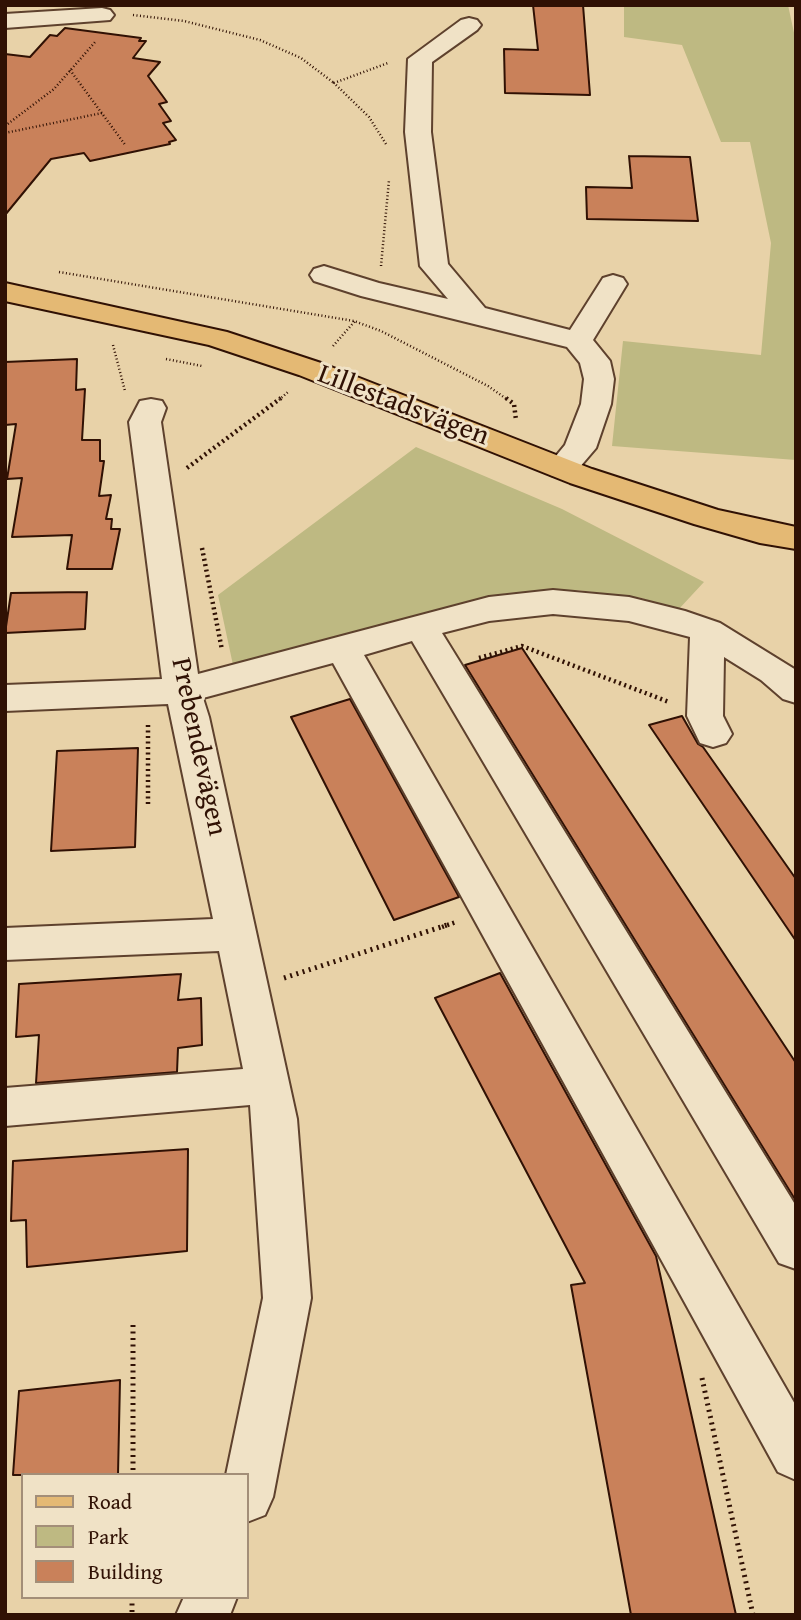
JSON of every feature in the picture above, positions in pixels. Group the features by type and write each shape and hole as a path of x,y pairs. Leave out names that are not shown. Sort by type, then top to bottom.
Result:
{"main road":[{"name":"Lillestadsvägen","path":"5,292 217,338 310,369 562,468 706,516 760,532 796,538"}],"street":[{"path":"5,21 110,15"},
{"path":"469,25 420,59 418,132 434,266 470,306 471,313"},
{"path":"324,275 371,290 578,341 595,361 599,379 598,391 580,448 562,468"},
{"path":"578,341 613,284"},
{"name":"Prebendevägen","path":"151,408 145,422 153,482 165,692 191,717 275,1119 287,1298 248,1492"},
{"path":"5,698 165,692 228,679 489,609 553,602 629,609 673,619 708,631 774,671 796,690"},
{"path":"421,627 796,1248"},
{"path":"708,631 704,698 709,725"},
{"path":"342,648 796,1455"},
{"path":"5,944 236,933"},
{"path":"5,1107 269,1085"}],"path":[{"path":"5,126 54,89 110,15 184,21 261,40 301,58 334,83 369,117 386,144 387,153"},
{"path":"334,83 395,60"},
{"path":"70,70 127,146"},
{"path":"5,133 102,113"},
{"path":"332,347 354,321 381,267 389,172"},
{"path":"49,270 336,316 381,331 488,386 514,404 517,426 509,448"},
{"path":"113,344 124,390 151,408"},
{"path":"153,482 172,479 271,408 292,388"},
{"path":"202,547 228,679"},
{"path":"446,668 522,646 709,725"},
{"path":"149,804 165,692"},
{"path":"248,989 490,911"},
{"path":"132,1473 133,1325"},
{"path":"701,1370 753,1615"}],"green space":[{"path":"624,5 788,5 796,42 796,460 612,446 623,341 761,355 771,243 750,142 721,142 682,45 624,37"},
{"path":"416,447 562,509 704,582 678,610 641,598 577,590 507,593 233,665 218,595"}],"building":[{"path":"533,5 583,5 590,95 505,93 504,49 538,50"},
{"path":"65,28 141,38 139,41 146,41 133,58 160,62 148,76 167,102 159,104 171,121 163,123 176,140 169,142 170,144 90,161 84,153 51,159 5,215 5,54 30,57 50,35 57,36"},
{"path":"629,156 690,157 698,221 587,219 586,187 632,188"},
{"path":"77,359 76,390 85,389 82,440 100,440 100,461 104,461 99,496 111,495 106,519 112,519 111,529 120,529 112,569 67,569 72,535 12,537 22,478 7,479 16,424 5,425 5,362"},
{"path":"87,592 85,629 5,633 11,593"},
{"path":"522,648 796,1063 796,1201 465,665"},
{"path":"350,699 459,897 394,920 291,717"},
{"path":"682,716 698,744 703,747 796,879 796,941 649,725"},
{"path":"138,748 135,847 51,851 57,751"},
{"path":"500,973 656,1256 736,1615 631,1615 571,1285 585,1283 435,998"},
{"path":"181,974 178,1000 201,998 202,1045 178,1048 177,1072 36,1083 39,1035 16,1037 19,984"},
{"path":"188,1149 187,1251 27,1267 26,1220 11,1221 13,1161"},
{"path":"120,1380 118,1473 13,1475 19,1391"}]}
